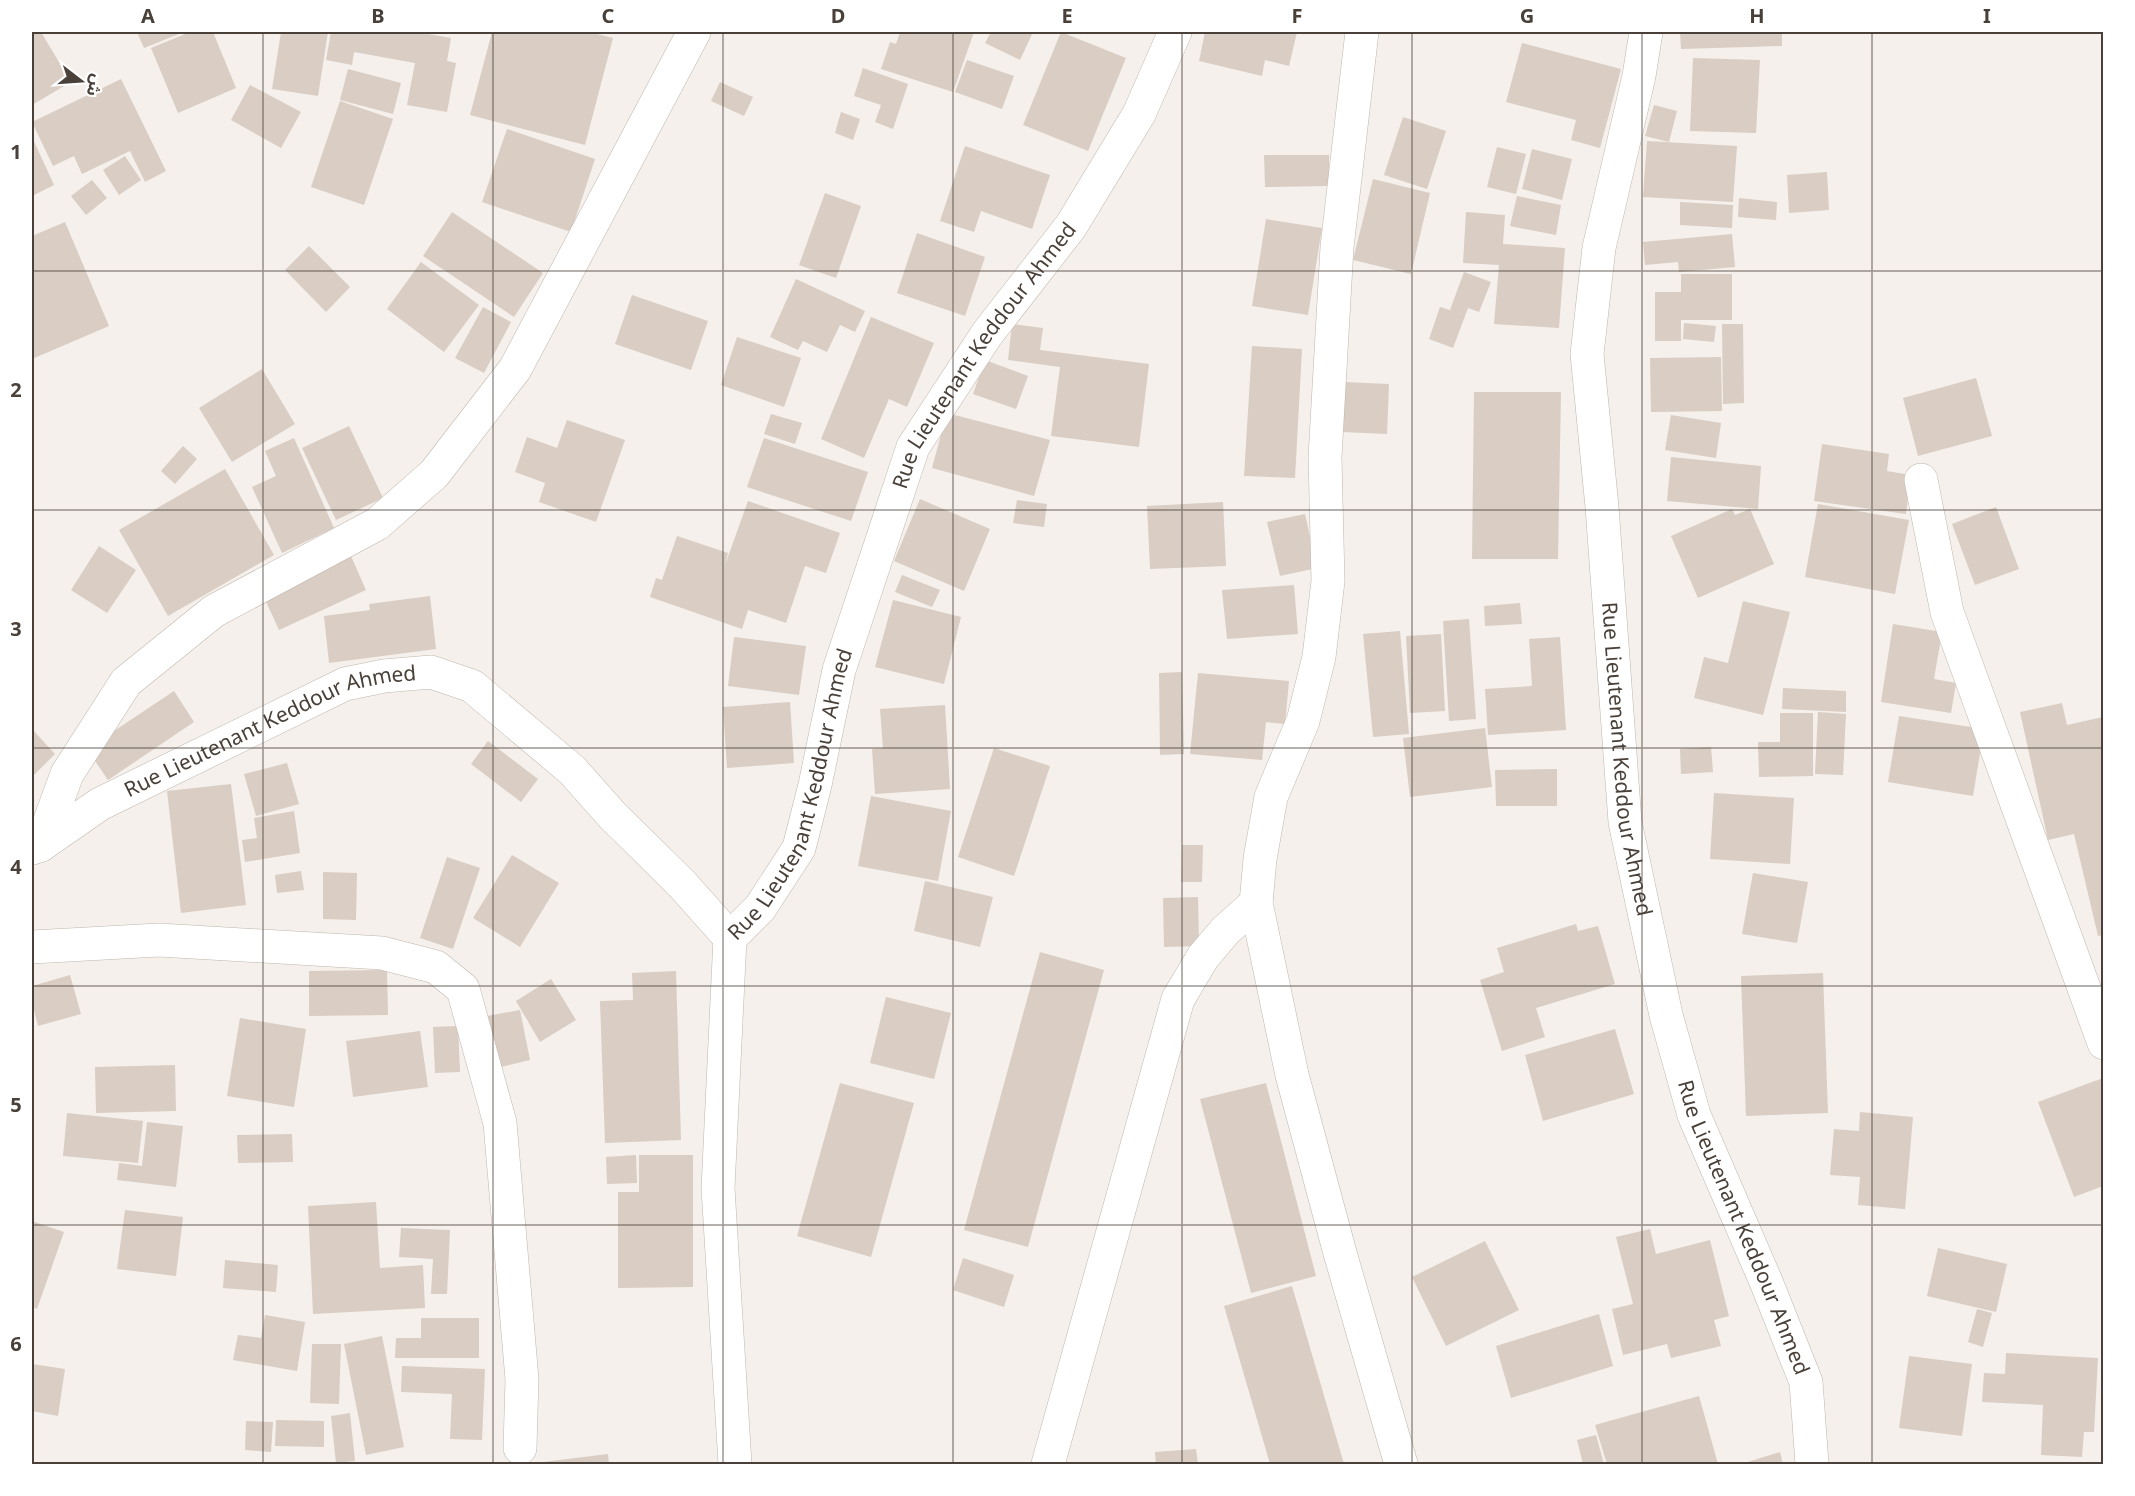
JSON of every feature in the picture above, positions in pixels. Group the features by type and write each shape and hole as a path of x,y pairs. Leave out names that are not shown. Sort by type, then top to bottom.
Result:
{"street":[{"path":"36,847 68,774 126,682 214,611 377,524 434,474 515,369 694,32"},
{"name":"Rue Lieutenant Keddour Ahmed","path":"36,847 100,804 345,684 384,676 431,672 472,686 572,770 612,816 682,884 730,938 760,908 799,848 839,670 913,447 987,334 1071,226 1139,114 1175,32"},
{"path":"1362,32 1336,271 1325,457 1328,581 1318,657 1304,720 1271,797 1260,859 1256,903 1292,1075 1340,1253 1401,1464"},
{"name":"Rue Lieutenant Keddour Ahmed","path":"1646,32 1639,76 1599,248 1587,354 1602,507 1625,822 1666,1016 1694,1114 1767,1284 1806,1382 1812,1464"},
{"path":"1921,480 1947,612 2103,1043"},
{"path":"1048,1464 1178,999 1203,957 1225,931 1256,903"},
{"path":"730,938 718,1188 735,1464"},
{"path":"32,947 159,940 382,953 436,967 463,988 500,1123 522,1379 520,1448"}],"building":[{"path":"32,32 41,32 71,82 32,105"},
{"path":"137,32 184,32 144,48"},
{"path":"190,32 213,32 236,88 178,113 151,48"},
{"path":"281,32 328,32 318,96 272,89"},
{"path":"331,32 417,32 451,38 447,61 456,63 447,112 407,105 415,63 354,52 352,65 326,60"},
{"path":"492,32 589,32 613,38 585,145 470,115"},
{"path":"900,32 974,32 953,92 881,69 890,42 896,44"},
{"path":"991,32 1033,32 1020,60 985,43"},
{"path":"1061,32 1126,58 1088,151 1023,125"},
{"path":"1205,32 1297,32 1289,66 1265,60 1262,76 1199,61"},
{"path":"1680,32 1782,32 1782,46 1681,49"},
{"path":"1522,43 1621,69 1600,148 1571,140 1576,120 1506,102"},
{"path":"1693,58 1760,60 1756,133 1690,131"},
{"path":"967,60 1014,76 1002,109 955,92"},
{"path":"863,68 908,84 893,129 875,122 881,105 854,96"},
{"path":"348,69 401,83 393,114 340,100"},
{"path":"121,79 166,171 145,182 130,151 82,174 74,156 53,166 32,122"},
{"path":"720,82 753,97 744,116 711,101"},
{"path":"250,85 301,112 281,148 231,120"},
{"path":"340,101 393,119 364,205 311,187"},
{"path":"1654,105 1677,111 1669,142 1645,136"},
{"path":"841,112 860,119 853,140 835,133"},
{"path":"1403,117 1446,131 1427,189 1384,175"},
{"path":"507,129 595,159 571,232 482,202"},
{"path":"32,137 54,185 32,196"},
{"path":"1647,141 1737,146 1733,202 1643,197"},
{"path":"965,146 1050,175 1032,229 981,211 974,232 940,221"},
{"path":"1497,147 1526,154 1516,194 1487,187"},
{"path":"1532,149 1572,159 1562,200 1522,189"},
{"path":"1264,155 1329,155 1329,186 1265,187"},
{"path":"125,156 141,180 119,195 103,170"},
{"path":"1827,172 1829,210 1789,213 1787,175"},
{"path":"1373,179 1430,193 1411,274 1353,260"},
{"path":"92,180 107,198 86,215 71,196"},
{"path":"825,193 861,206 836,278 799,265"},
{"path":"1517,196 1561,205 1556,235 1510,226"},
{"path":"1739,198 1777,202 1776,220 1738,217"},
{"path":"1680,202 1733,205 1732,228 1680,225"},
{"path":"452,212 543,273 514,317 423,256"},
{"path":"1466,212 1505,215 1503,244 1565,248 1559,328 1494,324 1499,265 1463,263"},
{"path":"1266,219 1322,228 1308,315 1252,306"},
{"path":"65,222 109,326 32,359 32,236"},
{"path":"917,233 985,257 965,316 897,293"},
{"path":"1732,234 1735,267 1679,272 1678,262 1645,265 1643,242"},
{"path":"309,246 350,287 326,312 285,270"},
{"path":"421,262 479,305 444,352 387,309"},
{"path":"1464,272 1491,282 1479,312 1468,308 1453,348 1429,339 1440,307 1450,310"},
{"path":"1681,274 1732,274 1732,320 1681,320 1681,341 1655,341 1655,292 1681,292"},
{"path":"796,279 865,311 855,332 840,325 827,352 803,341 798,350 770,337"},
{"path":"632,295 708,321 691,370 615,344"},
{"path":"483,307 511,322 484,373 455,358"},
{"path":"871,317 934,343 907,407 889,399 864,458 821,439"},
{"path":"1684,323 1716,326 1714,342 1683,339"},
{"path":"1012,324 1043,328 1040,350 1149,364 1139,447 1051,436 1060,367 1008,360"},
{"path":"1722,324 1743,324 1744,403 1723,404"},
{"path":"737,337 801,358 784,407 721,385"},
{"path":"1252,346 1302,349 1295,478 1244,476"},
{"path":"1721,357 1722,411 1651,412 1650,358"},
{"path":"985,360 1028,376 1016,409 973,394"},
{"path":"262,369 295,424 232,462 199,408"},
{"path":"1976,378 1992,436 1918,456 1903,398"},
{"path":"1345,382 1389,384 1387,434 1343,432"},
{"path":"1474,392 1561,392 1558,559 1472,559"},
{"path":"947,413 1050,440 1034,496 932,468"},
{"path":"771,414 802,423 795,444 764,434"},
{"path":"1671,415 1721,423 1716,458 1665,450"},
{"path":"567,420 625,440 596,522 539,502 545,483 515,472 527,437 557,448"},
{"path":"349,426 383,498 336,520 302,448"},
{"path":"294,438 334,528 282,553 252,487 276,476 265,451"},
{"path":"764,438 868,472 851,521 747,487"},
{"path":"1822,444 1889,454 1887,471 1911,475 1906,514 1814,501"},
{"path":"183,446 197,459 175,484 161,471"},
{"path":"1671,457 1761,466 1758,509 1667,501"},
{"path":"225,469 274,555 168,616 119,530"},
{"path":"920,499 990,529 964,591 894,561"},
{"path":"1017,500 1047,504 1044,527 1013,523"},
{"path":"748,501 840,533 826,573 805,566 786,623 748,610 742,629 650,597 656,578 662,580 677,536 728,553 725,565"},
{"path":"1223,502 1226,566 1150,569 1147,506"},
{"path":"1818,504 1909,520 1895,594 1805,577"},
{"path":"1996,507 2019,569 1975,585 1952,524"},
{"path":"1732,509 1735,515 1750,509 1774,564 1698,598 1671,536"},
{"path":"1305,514 1317,568 1280,576 1267,522"},
{"path":"99,546 136,570 107,613 71,590"},
{"path":"350,554 366,590 279,630 263,595"},
{"path":"902,575 940,590 932,607 895,592"},
{"path":"1294,585 1298,634 1227,639 1222,590"},
{"path":"430,596 436,649 329,663 324,616 370,610 369,604"},
{"path":"893,600 961,617 944,684 875,667"},
{"path":"1743,601 1790,612 1763,715 1694,698 1704,657 1728,663"},
{"path":"1520,603 1522,624 1485,626 1484,606"},
{"path":"1469,619 1476,719 1449,721 1443,621"},
{"path":"1893,624 1942,632 1934,679 1956,683 1951,713 1881,702"},
{"path":"1400,631 1409,734 1373,737 1363,634"},
{"path":"1441,634 1445,711 1410,713 1406,636"},
{"path":"734,637 806,646 799,695 728,686"},
{"path":"1560,637 1566,730 1488,735 1485,689 1532,686 1529,639"},
{"path":"1182,672 1184,754 1160,755 1159,673"},
{"path":"1198,673 1289,681 1285,724 1266,722 1262,760 1190,754"},
{"path":"1783,688 1846,691 1846,712 1782,709"},
{"path":"174,691 194,722 108,780 87,749"},
{"path":"790,702 794,763 727,768 723,707"},
{"path":"2062,703 2067,725 2103,717 2103,935 2098,936 2074,834 2048,840 2020,712"},
{"path":"945,705 950,789 875,794 872,749 883,748 880,709"},
{"path":"1818,712 1846,714 1843,775 1815,774"},
{"path":"1780,713 1813,713 1813,776 1759,777 1758,742 1780,742"},
{"path":"1899,716 1984,729 1973,796 1888,782"},
{"path":"1485,728 1492,787 1410,797 1403,738"},
{"path":"32,729 55,754 32,777"},
{"path":"488,741 538,779 521,802 471,764"},
{"path":"1711,747 1713,772 1681,774 1680,749"},
{"path":"994,748 1050,766 1014,876 958,857"},
{"path":"287,763 299,804 256,816 244,774"},
{"path":"1557,769 1557,806 1496,806 1495,770"},
{"path":"231,784 246,905 181,913 167,791"},
{"path":"1714,793 1794,798 1790,864 1710,859"},
{"path":"871,796 951,811 938,881 858,866"},
{"path":"294,811 300,853 245,862 242,840 257,838 254,818"},
{"path":"1182,845 1203,845 1202,882 1181,882"},
{"path":"512,855 559,883 520,947 473,918"},
{"path":"447,857 480,868 453,949 420,938"},
{"path":"301,871 304,890 277,893 275,875"},
{"path":"323,872 357,873 356,920 323,919"},
{"path":"1753,873 1808,882 1797,943 1742,934"},
{"path":"925,881 993,897 980,947 914,931"},
{"path":"1198,897 1199,946 1164,947 1163,898"},
{"path":"1576,924 1578,931 1598,926 1615,984 1536,1008 1545,1037 1502,1051 1480,980 1504,972 1497,948"},
{"path":"1040,952 1104,970 1028,1247 964,1230"},
{"path":"387,970 388,1015 309,1016 309,971"},
{"path":"676,971 681,1140 605,1143 600,1001 633,1000 632,973"},
{"path":"1823,973 1828,1113 1746,1116 1741,976"},
{"path":"70,975 81,1014 38,1026 32,1002 32,986"},
{"path":"551,979 576,1020 540,1042 516,1001"},
{"path":"886,997 951,1013 934,1079 870,1063"},
{"path":"520,1010 530,1060 497,1068 487,1016"},
{"path":"240,1018 306,1029 294,1107 227,1096"},
{"path":"458,1026 460,1072 435,1073 433,1027"},
{"path":"1615,1029 1634,1094 1543,1121 1525,1055"},
{"path":"420,1031 428,1087 353,1097 346,1041"},
{"path":"175,1065 176,1111 96,1113 95,1067"},
{"path":"2103,1078 2103,1186 2074,1197 2038,1102"},
{"path":"840,1083 914,1103 871,1257 797,1236"},
{"path":"1266,1083 1316,1276 1251,1293 1200,1099"},
{"path":"1860,1112 1913,1117 1905,1209 1858,1205 1860,1177 1830,1175 1834,1129 1859,1131"},
{"path":"67,1113 143,1121 138,1163 63,1156"},
{"path":"147,1122 183,1126 176,1187 117,1180 119,1163 142,1166"},
{"path":"292,1134 293,1162 238,1163 237,1135"},
{"path":"636,1155 637,1183 607,1184 606,1157"},
{"path":"639,1155 693,1155 693,1287 618,1288 618,1192 639,1192"},
{"path":"376,1202 380,1268 423,1265 425,1308 313,1314 308,1206"},
{"path":"125,1210 183,1217 176,1276 117,1269"},
{"path":"32,1221 64,1232 37,1309 32,1307"},
{"path":"401,1228 450,1230 447,1294 431,1294 433,1259 399,1257"},
{"path":"1650,1229 1656,1254 1710,1240 1729,1316 1714,1320 1721,1346 1671,1358 1667,1344 1623,1355 1612,1309 1633,1304 1616,1237"},
{"path":"1485,1241 1519,1310 1446,1346 1412,1277"},
{"path":"1938,1248 2007,1264 1996,1312 1927,1296"},
{"path":"963,1258 1014,1275 1004,1307 953,1290"},
{"path":"225,1260 278,1265 276,1292 223,1288"},
{"path":"1292,1286 1344,1464 1270,1464 1224,1306"},
{"path":"1977,1309 1992,1313 1983,1347 1968,1342"},
{"path":"1599,1314 1613,1366 1511,1398 1496,1346"},
{"path":"265,1315 305,1322 297,1371 233,1360 238,1335 261,1338"},
{"path":"421,1318 479,1318 479,1358 395,1358 396,1338 421,1338"},
{"path":"382,1336 404,1447 366,1455 344,1344"},
{"path":"312,1344 341,1344 339,1404 310,1403"},
{"path":"2006,1353 2098,1358 2094,1432 2084,1432 2082,1457 2041,1455 2043,1405 1982,1402 1984,1373 2005,1374"},
{"path":"1909,1356 1972,1364 1962,1436 1899,1428"},
{"path":"32,1364 65,1369 58,1416 32,1411"},
{"path":"402,1366 485,1369 482,1440 450,1439 452,1394 401,1392"},
{"path":"1699,1396 1718,1464 1607,1464 1595,1425"},
{"path":"350,1413 355,1461 336,1463 331,1416"},
{"path":"276,1420 324,1421 324,1447 275,1446"},
{"path":"246,1421 273,1422 271,1452 245,1450"},
{"path":"1596,1435 1604,1464 1583,1464 1577,1440"},
{"path":"1196,1449 1198,1464 1156,1464 1155,1452"},
{"path":"1780,1452 1783,1464 1741,1464"},
{"path":"608,1454 609,1464 535,1464 535,1463"}]}
